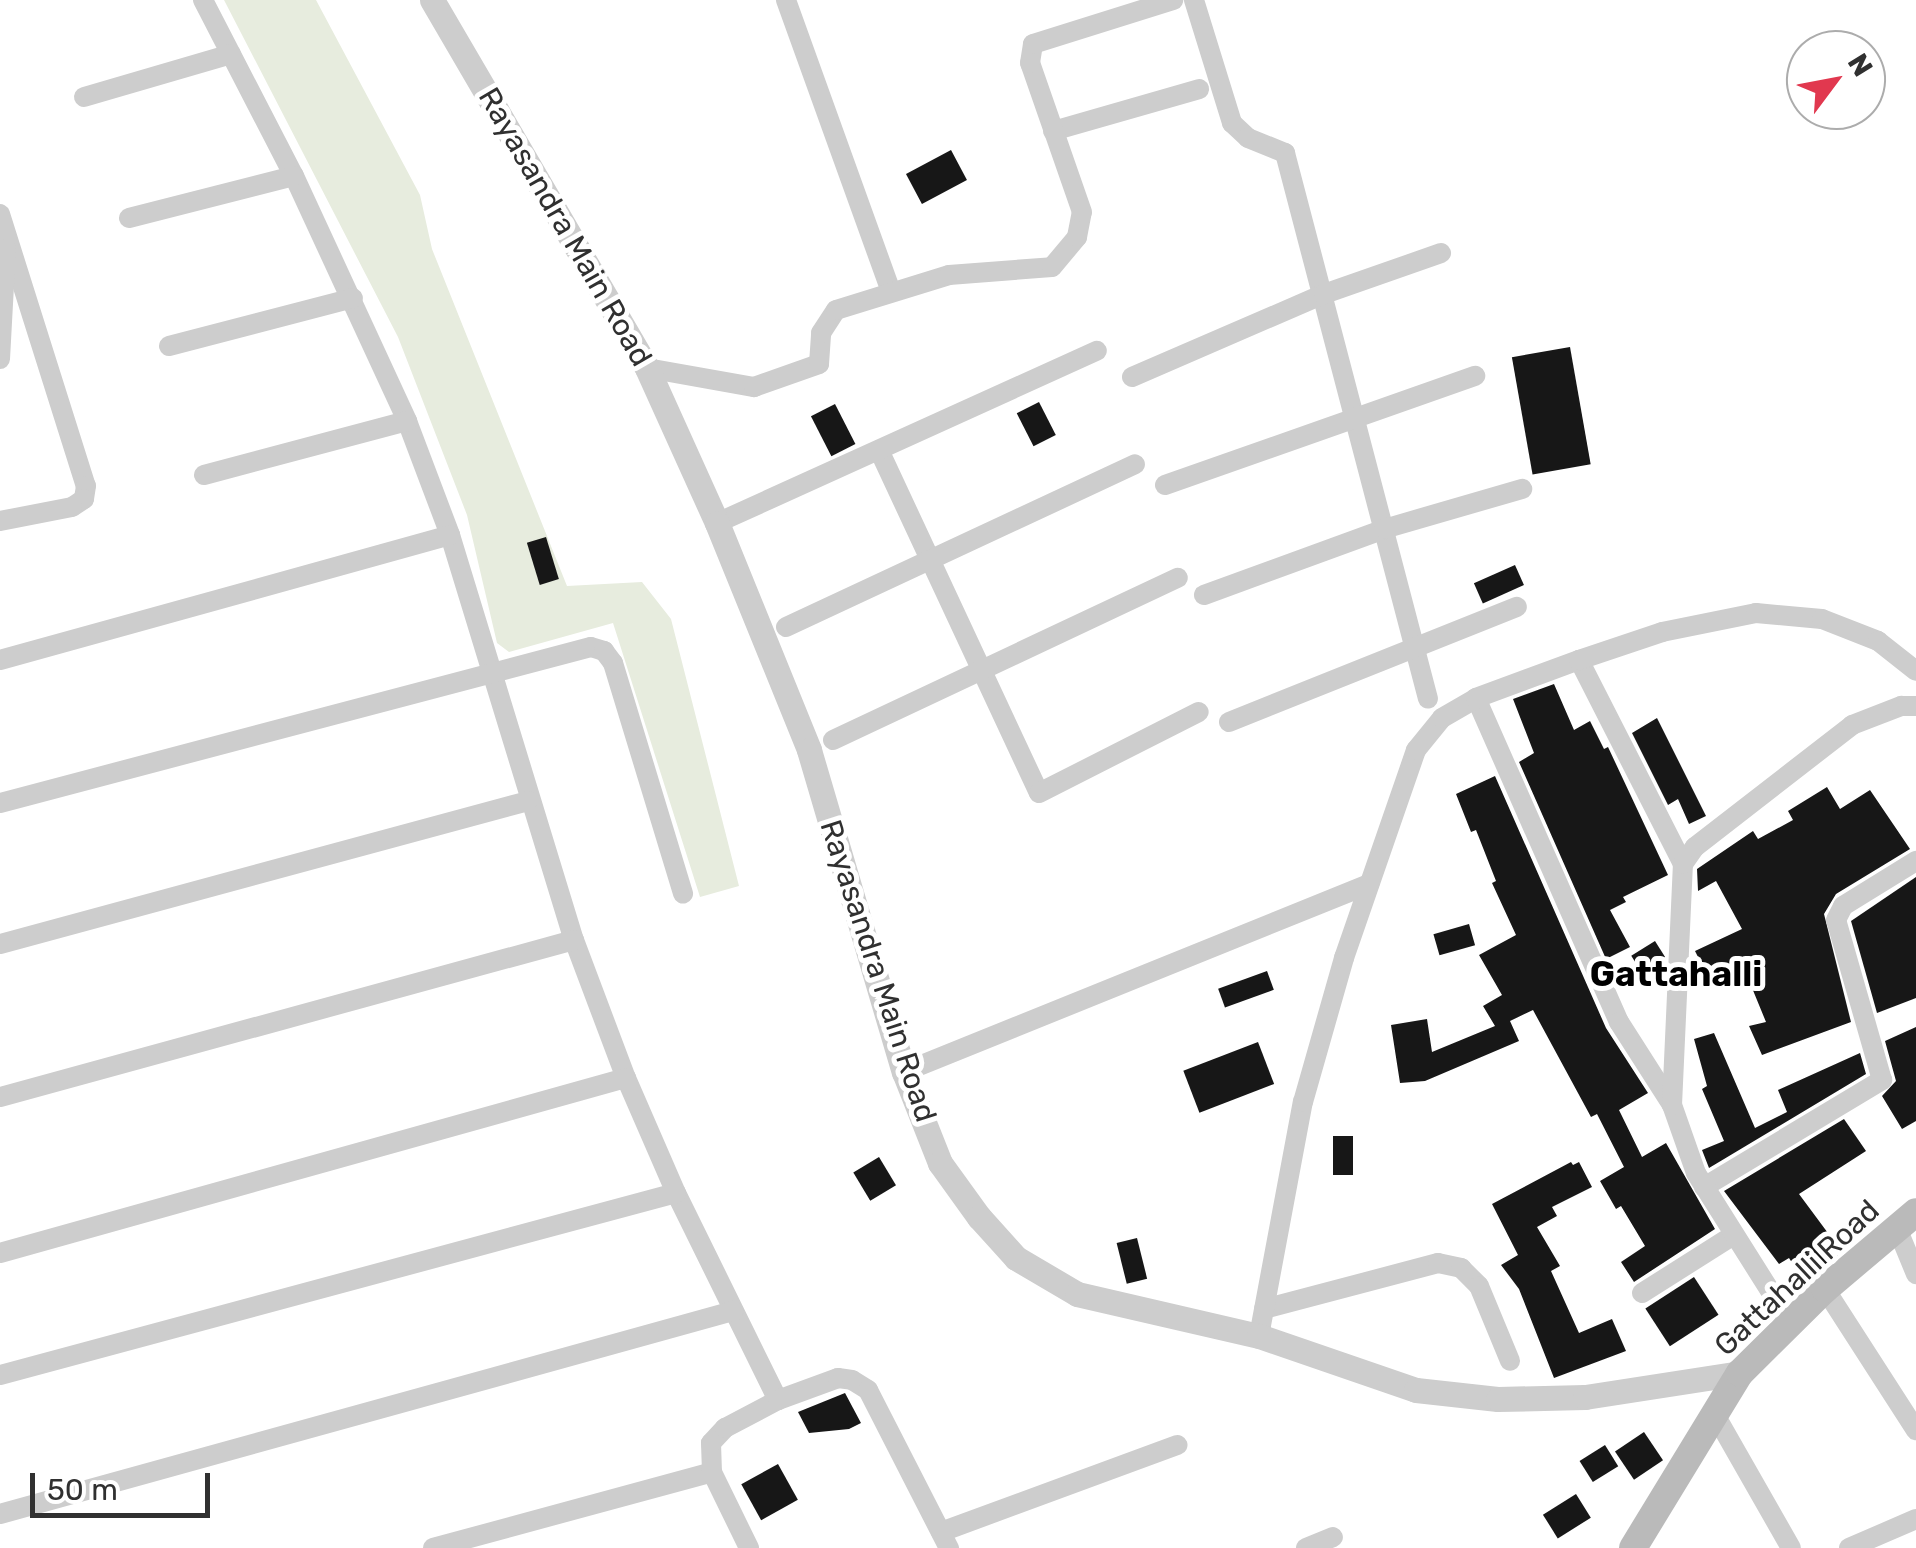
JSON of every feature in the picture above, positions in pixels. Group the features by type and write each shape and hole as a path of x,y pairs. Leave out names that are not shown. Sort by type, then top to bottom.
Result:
{"main road":[{"name":"Gattahalli Road","path":"1633,1548 1740,1373 1825,1289 1906,1220"}],"street":[{"path":"202,0 294,176 408,421 450,535 574,940 626,1078 676,1193 778,1400"},
{"name":"Rayasandra Main Road","path":"432,0 647,368 718,523 809,750 904,1072 940,1163 978,1218 1016,1258 1077,1294 1259,1336 1416,1390 1498,1399 1585,1397 1740,1373"},
{"path":"786,0 891,292"},
{"path":"647,368 754,387 818,364 821,334 836,310 949,275 1052,267 1077,237 1082,212 1030,63 1033,44 1173,0"},
{"path":"1194,0 1232,123 1248,138 1285,152 1428,699"},
{"path":"84,96 231,54"},
{"path":"1053,131 1200,89"},
{"path":"129,218 294,176"},
{"path":"0,214 86,486 84,499 72,508 0,521"},
{"path":"0,359 7,237"},
{"path":"1132,377 1324,294 1441,253"},
{"path":"169,346 353,298"},
{"path":"718,523 1097,350"},
{"path":"1164,484 1475,376"},
{"path":"204,475 408,421"},
{"path":"879,450 1039,793 1199,712"},
{"path":"786,628 1135,464"},
{"path":"1204,595 1384,529 1522,489"},
{"path":"0,660 450,535"},
{"path":"834,740 1178,578"},
{"path":"1229,722 1517,607"},
{"path":"1259,1336 1303,1102 1369,884 1416,750 1442,718 1476,698 1578,660 1662,632 1756,612 1822,619 1878,641 1916,671"},
{"path":"0,803 591,647 604,651 613,663 683,894"},
{"path":"1578,660 1684,864"},
{"path":"1476,698 1619,1022 1672,1105 1704,1187 1791,1324"},
{"path":"1672,1105 1672,1038 1684,864 1694,848 1852,725 1901,706 1916,706"},
{"path":"0,944 528,800"},
{"path":"1704,1187 1882,1080 1836,920 1843,906 1916,861"},
{"path":"904,1072 1369,884"},
{"path":"0,1097 574,940"},
{"path":"0,1252 626,1078"},
{"path":"0,1375 676,1193"},
{"path":"1906,1220 1916,1274"},
{"path":"1642,1293 1732,1236"},
{"path":"1264,1308 1438,1263 1462,1268 1479,1286 1510,1362"},
{"path":"1825,1289 1916,1430"},
{"path":"0,1514 733,1310"},
{"path":"749,1548 712,1472 711,1443 726,1428 778,1400 838,1378 852,1380 868,1390 945,1540 1178,1445"},
{"path":"1714,1413 1791,1548"},
{"path":"434,1548 712,1472"},
{"path":"1849,1548 1916,1519"},
{"path":"1306,1548 1333,1538"}],"shaded area":[{"path":"224,0 316,0 420,195 432,249 567,586 642,582 671,619 739,886 700,897 613,623 509,652 497,643 467,515 398,337"}],"building":[{"path":"951,150 967,180 922,204 906,174"},
{"path":"1570,347 1591,464 1533,474 1512,357"},
{"path":"1039,402 1056,435 1034,446 1017,413"},
{"path":"835,404 855,444 831,456 811,416"},
{"path":"546,537 559,579 540,585 527,543"},
{"path":"1515,565 1524,585 1483,603 1474,583"},
{"path":"1554,684 1574,730 1590,721 1604,749 1608,747 1668,875 1623,897 1626,902 1610,910 1630,947 1606,959 1519,762 1534,753 1513,699"},
{"path":"1657,718 1706,816 1689,824 1678,799 1668,805 1632,733"},
{"path":"1495,776 1606,1028 1648,1093 1619,1110 1642,1157 1666,1143 1715,1229 1634,1282 1621,1262 1645,1246 1621,1206 1616,1209 1600,1181 1624,1167 1597,1114 1591,1117 1533,1010 1510,1021 1519,1041 1425,1081 1400,1083 1391,1025 1427,1019 1432,1052 1495,1026 1483,1006 1502,995 1479,955 1516,935 1492,883 1496,881 1476,830 1471,832 1456,794"},
{"path":"1827,787 1840,809 1870,790 1910,849 1836,894 1824,914 1851,1022 1762,1055 1749,1026 1766,1022 1750,983 1731,987 1721,964 1705,971 1695,951 1742,929 1716,881 1698,891 1697,869 1753,831 1758,839 1793,820 1788,811"},
{"path":"1916,877 1916,998 1877,1013 1851,921"},
{"path":"1469,924 1475,945 1439,955 1433,934"},
{"path":"1655,941 1665,957 1641,972 1631,956"},
{"path":"1267,971 1274,990 1225,1008 1218,989"},
{"path":"1916,1027 1916,1121 1902,1129 1882,1096 1896,1081 1885,1041"},
{"path":"1714,1033 1755,1128 1787,1112 1778,1090 1860,1053 1866,1074 1709,1168 1702,1150 1724,1141 1702,1089 1707,1086 1694,1039"},
{"path":"1258,1042 1274,1084 1199,1113 1183,1071"},
{"path":"1844,1119 1866,1151 1799,1194 1842,1252 1803,1280 1789,1258 1779,1264 1724,1191"},
{"path":"1333,1136 1353,1136 1353,1175 1333,1175"},
{"path":"879,1157 896,1185 870,1201 853,1172"},
{"path":"1571,1162 1579,1162 1592,1187 1552,1207 1557,1216 1537,1227 1560,1266 1551,1271 1579,1333 1612,1319 1626,1351 1554,1378 1519,1289 1501,1265 1518,1255 1492,1204"},
{"path":"1137,1238 1147,1279 1127,1284 1117,1243"},
{"path":"1694,1277 1719,1315 1670,1346 1645,1309"},
{"path":"845,1393 861,1423 849,1429 809,1433 798,1412"},
{"path":"1644,1432 1663,1460 1634,1480 1615,1452"},
{"path":"1605,1445 1618,1466 1593,1482 1580,1461"},
{"path":"778,1464 798,1500 761,1520 741,1484"},
{"path":"1576,1494 1591,1518 1558,1538 1543,1515"}],"district":[{"name":"Gattahalli","path":"1676,974"}]}
